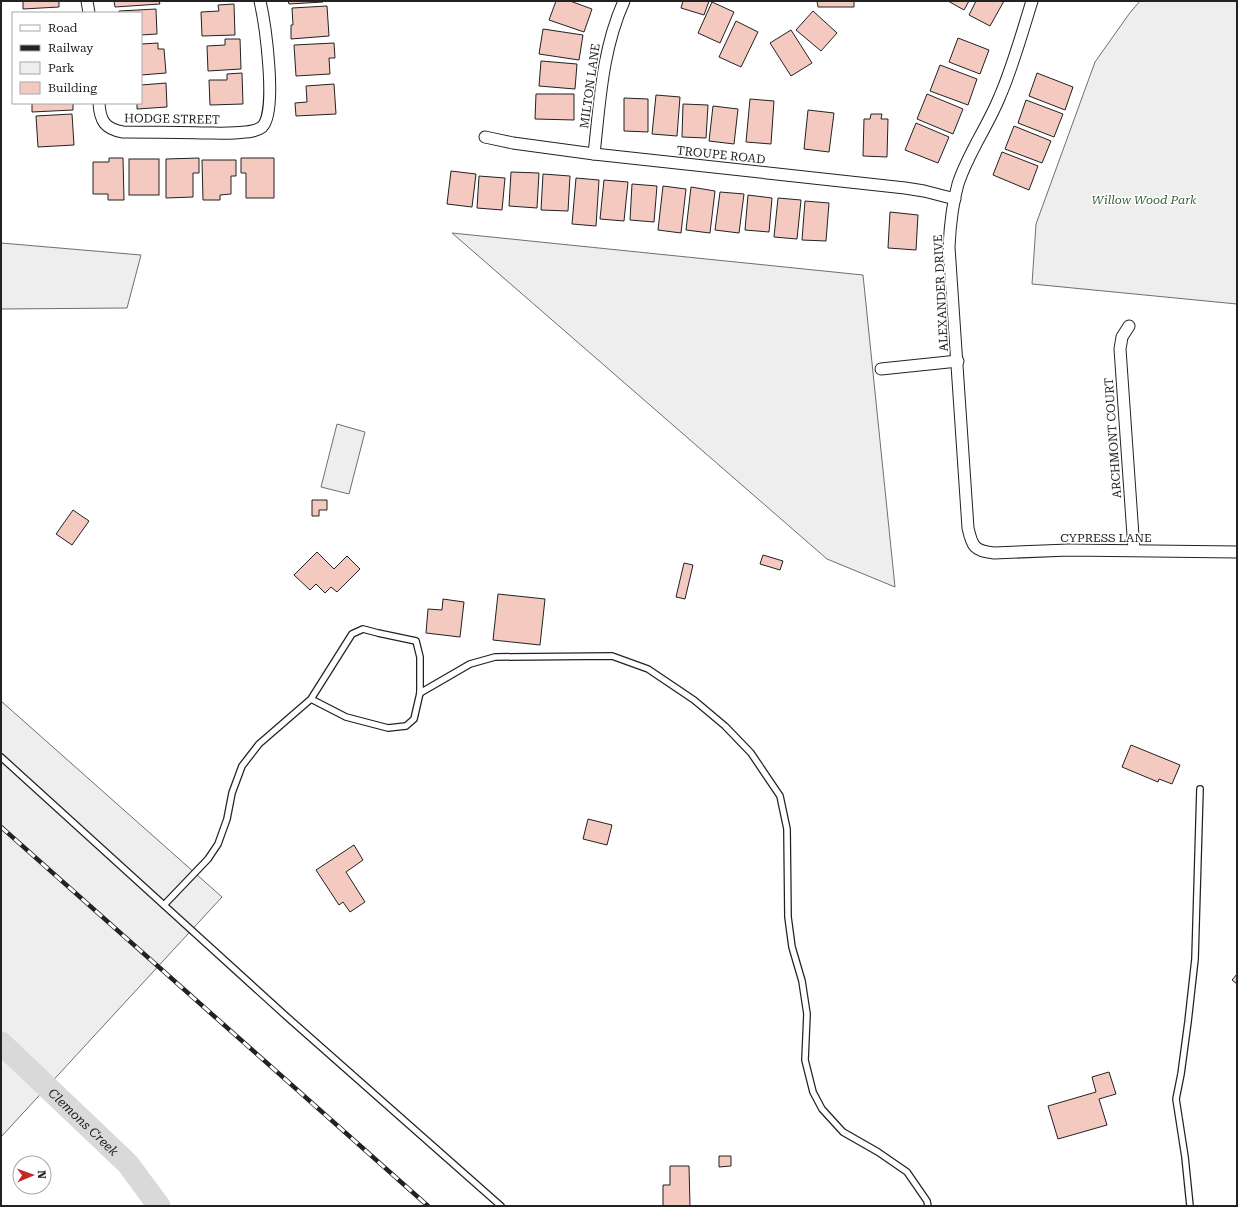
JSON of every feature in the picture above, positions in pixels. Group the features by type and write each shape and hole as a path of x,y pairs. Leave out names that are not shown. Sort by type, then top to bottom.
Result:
{"street":[{"path":"87,1 89,12"},
{"name":"HODGE STREET","path":"99,104 103,122 108,127 119,131 236,133 254,130 262,126 267,118 270,102 268,59 264,19 260,1"},
{"name":"MILTON LANE","path":"594,154 606,55 610,38 624,1"},
{"name":"ALEXANDER DRIVE","path":"976,549 971,542 968,528 958,361 949,247 952,216 958,184 969,158 995,109 1006,81 1032,1"},
{"name":"TROUPE ROAD","path":"485,137 513,143 594,154 904,188 924,191 955,199"},
{"name":"ARCHMONT COURT","path":"1129,326 1122,337 1120,349 1134,550"},
{"path":"881,369 958,361"},
{"name":"CYPRESS LANE","path":"976,549 994,553 1068,550 1237,552"}],"lane":[{"path":"164,905 208,859 218,844 227,818 232,793 242,766 259,744 311,699 352,634 363,629 416,641 420,657 420,693 414,719 406,726 388,728 346,717 311,699"},
{"path":"420,693 470,664 495,657 612,656 648,669 694,700 751,753 780,796 787,829 788,917 792,947 802,981 807,1014 805,1060 813,1092 822,1109 842,1132 878,1152 907,1172 927,1202 928,1206"},
{"path":"1,756 292,1021 501,1206"},
{"path":"1190,1206 1185,1157 1176,1098 1181,1074 1195,959 1200,789"}],"green space":[{"name":"Willow Wood Park","path":"1140,1 1237,1 1237,304 1032,284 1036,224 1095,62"},
{"path":"452,233 863,275 895,587 827,559"},
{"path":"1,243 141,255 127,308 1,309"},
{"path":"337,424 365,432 349,494 321,487"},
{"path":"1,701 222,897 1,1137"}],"building":[{"path":"23,1 59,1 59,7 23,9"},
{"path":"114,1 159,1 160,4 115,7"},
{"path":"288,1 323,1 323,2 289,4"},
{"path":"556,1 570,1 592,9 584,32 549,20"},
{"path":"683,1 709,1 704,15 681,8"},
{"path":"817,1 854,1 854,7 818,7"},
{"path":"948,1 969,1 964,10"},
{"path":"976,1 1004,1 990,26 969,15"},
{"path":"712,2 734,12 720,43 698,33"},
{"path":"234,4 235,35 202,36 201,12 219,11 218,5"},
{"path":"327,6 329,36 291,39 291,25 293,25 292,8"},
{"path":"156,9 157,34 142,35 142,12 119,11"},
{"path":"813,11 837,33 821,51 796,30"},
{"path":"736,21 758,32 741,67 719,57"},
{"path":"543,29 583,35 579,60 539,54"},
{"path":"791,30 812,63 791,76 770,43"},
{"path":"958,38 989,50 980,74 949,62"},
{"path":"225,39 240,39 241,69 208,71 207,46 225,45"},
{"path":"158,43 158,49 164,49 166,73 142,75 142,44"},
{"path":"334,43 335,58 329,58 330,74 296,76 294,45"},
{"path":"541,61 577,64 575,89 539,86"},
{"path":"940,65 977,79 968,105 930,91"},
{"path":"242,73 243,104 210,105 209,80 227,80 227,74"},
{"path":"1037,73 1073,87 1065,110 1029,96"},
{"path":"166,83 167,107 137,109 137,104 142,104 142,85"},
{"path":"334,84 336,114 296,116 295,103 307,102 306,86"},
{"path":"536,94 574,94 574,120 535,119"},
{"path":"927,94 963,109 953,134 917,119"},
{"path":"656,95 680,97 677,136 652,134"},
{"path":"624,98 648,99 648,132 624,131"},
{"path":"750,99 774,101 771,144 746,142"},
{"path":"1026,100 1063,114 1054,137 1018,123"},
{"path":"32,104 73,104 73,110 32,112"},
{"path":"683,104 708,105 706,138 682,137"},
{"path":"713,106 738,109 734,144 709,141"},
{"path":"808,110 834,113 829,152 804,149"},
{"path":"72,114 74,145 38,147 36,116"},
{"path":"871,114 882,114 881,119 888,119 887,157 863,156 864,119 870,119"},
{"path":"916,123 949,137 938,163 905,150"},
{"path":"1014,126 1051,141 1042,163 1005,149"},
{"path":"1002,152 1038,166 1029,190 993,175"},
{"path":"109,158 123,158 124,200 108,200 108,194 93,194 93,162 109,162"},
{"path":"199,158 199,173 193,173 193,197 166,198 166,159"},
{"path":"241,158 274,158 274,198 246,198 246,173 241,173"},
{"path":"129,159 159,159 159,195 129,195"},
{"path":"202,160 236,160 236,176 231,176 231,194 220,195 220,200 203,200"},
{"path":"451,171 476,174 472,207 447,204"},
{"path":"511,172 539,173 537,208 509,206"},
{"path":"543,174 570,176 568,211 541,210"},
{"path":"479,176 505,178 502,210 477,208"},
{"path":"576,178 599,180 596,226 572,224"},
{"path":"604,180 628,182 624,221 600,219"},
{"path":"632,184 657,186 654,222 630,220"},
{"path":"663,186 686,189 681,233 658,230"},
{"path":"691,187 715,191 710,233 686,230"},
{"path":"720,192 744,194 739,233 715,230"},
{"path":"748,195 772,198 769,232 745,230"},
{"path":"778,198 801,200 797,239 774,237"},
{"path":"805,201 829,203 826,241 802,240"},
{"path":"890,212 918,215 916,250 888,248"},
{"path":"312,500 327,500 327,510 319,510 319,516 312,516"},
{"path":"73,510 89,521 72,545 56,534"},
{"path":"317,552 334,569 347,556 360,569 337,592 331,587 325,593 316,584 310,590 294,575"},
{"path":"763,555 783,561 780,570 760,564"},
{"path":"684,563 693,565 685,599 676,597"},
{"path":"498,594 545,599 540,645 493,640"},
{"path":"443,599 464,602 460,637 426,633 428,609 442,610"},
{"path":"1131,745 1180,765 1172,784 1159,779 1158,782 1122,767"},
{"path":"588,819 612,825 607,845 583,839"},
{"path":"354,845 363,860 346,872 365,902 350,912 343,902 339,905 316,870"},
{"path":"1237,974 1237,984 1232,980"},
{"path":"1109,1072 1116,1094 1099,1099 1107,1125 1058,1139 1048,1106 1096,1092 1092,1077"},
{"path":"719,1156 731,1156 731,1166 719,1167"},
{"path":"670,1166 689,1166 690,1206 663,1206 663,1185 670,1185"}],"waterway":[{"name":"Clemons Creek","path":"1,1043 128,1164 159,1206"}],"railway":[{"path":"1,827 428,1206"}]}
